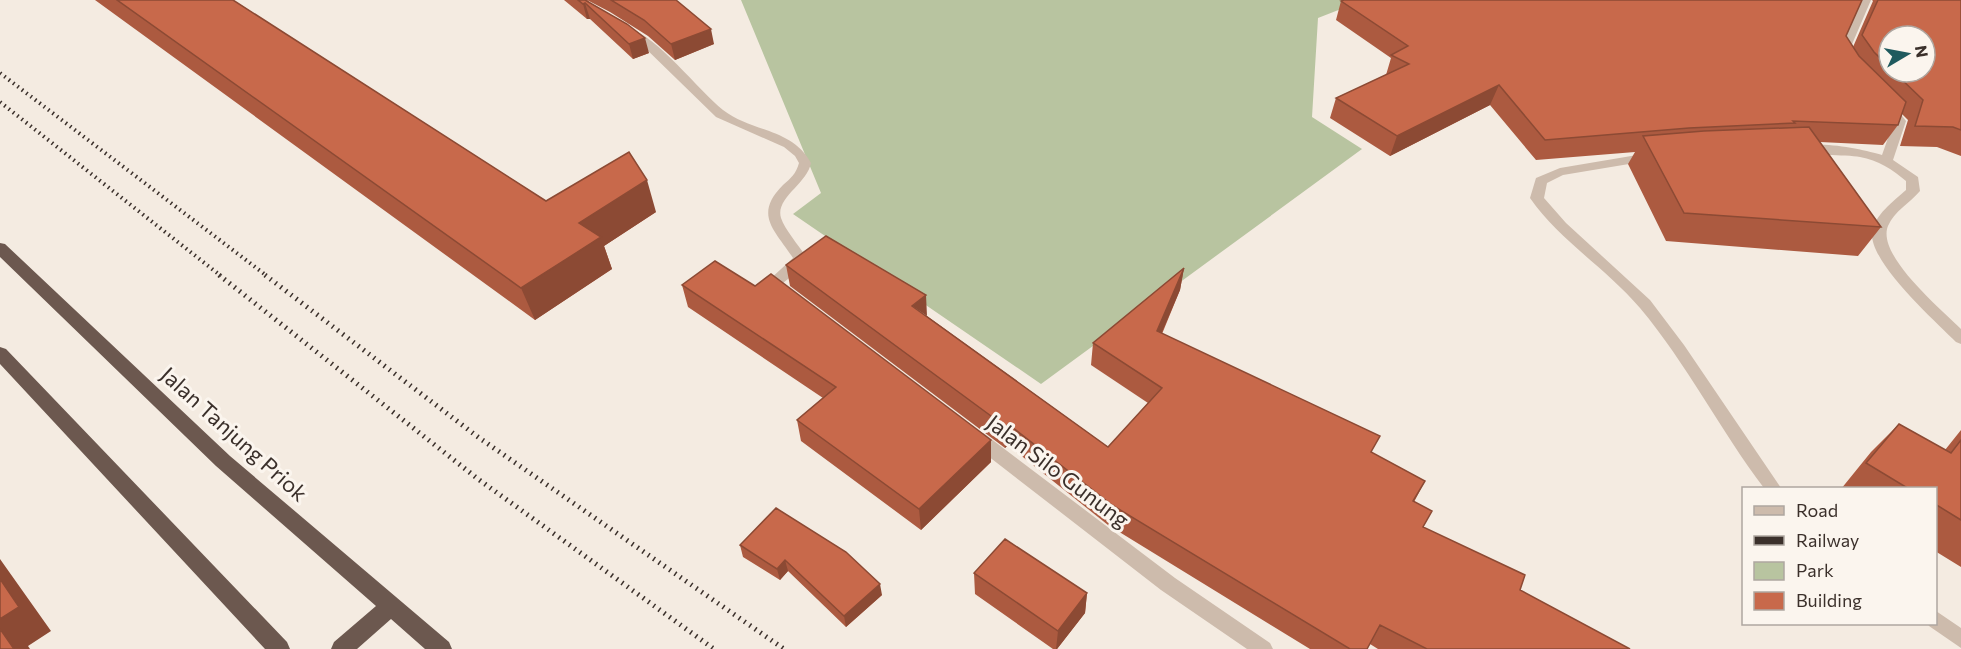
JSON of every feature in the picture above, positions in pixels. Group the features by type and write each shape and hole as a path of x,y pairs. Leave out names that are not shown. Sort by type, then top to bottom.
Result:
{"highway":[{"name":"Jalan Tanjung Priok","path":"0,248 223,461 441,649"},
{"path":"0,353 279,649"},
{"path":"342,649 392,606"}],"street":[{"path":"1847,67 1841,54 1866,0"},
{"path":"615,23 644,41 720,114 788,144 800,154 805,163 803,173 780,196 775,206 774,218 800,258 798,264 775,280 777,287 794,300"},
{"path":"1875,94 1900,121 1886,160"},
{"path":"1790,150 1835,149 1864,153 1886,160 1913,180 1913,191 1886,218 1879,234 1884,253 1899,274 1961,338"},
{"path":"1664,155 1560,172 1541,181 1537,198 1550,217 1614,271 1667,331 1750,459 1771,487"},
{"name":"Jalan Silo Gunung","path":"960,425 1168,584 1263,649"},
{"path":"1937,621 1961,639"}],"green space":[{"path":"741,0 1364,0 1318,18 1312,117 1362,149 1041,384 793,214 821,193"}],"building":[{"path":"117,0 233,0 546,201 629,152 647,180 579,223 601,237 521,288"},
{"path":"578,0 585,0 627,24 645,38 629,44 585,3"},
{"path":"611,0 676,0 711,29 671,44 644,20"},
{"path":"1862,0 1846,36 1859,56 1877,74 1877,84 1888,84 1906,102 1898,125 1793,121 1795,123 1689,128 1545,140 1499,85 1397,136 1336,98 1409,64 1391,55 1408,46 1341,1"},
{"path":"1878,0 1961,0 1961,130 1953,127 1915,126 1923,100 1906,84 1937,84 1937,24 1877,24 1877,55 1862,35"},
{"path":"1809,127 1881,227 1684,213 1643,136 1704,131"},
{"path":"826,236 926,295 912,306 1108,447 1162,388 1093,343 1184,268 1157,331 1380,436 1371,452 1425,481 1413,501 1432,511 1423,527 1525,575 1520,590 1630,649 1427,649 1380,625 1367,649 1350,649 1112,505 1008,424 1006,427 786,265"},
{"path":"715,261 755,286 771,274 991,440 919,509 797,420 836,387 682,285"},
{"path":"1899,424 1951,453 1961,440 1961,520 1937,505 1937,487 1906,487 1866,463"},
{"path":"776,508 846,552 880,584 844,616 785,560 777,569 740,545"},
{"path":"1005,539 1087,593 1058,631 974,573"},
{"path":"0,579 19,607 0,619"},
{"path":"0,629 14,649 0,649"}],"railway":[{"path":"0,73 267,276"},
{"path":"0,102 221,276"},
{"path":"219,275 478,479 714,649"},
{"path":"265,275 478,437 784,649"}]}
